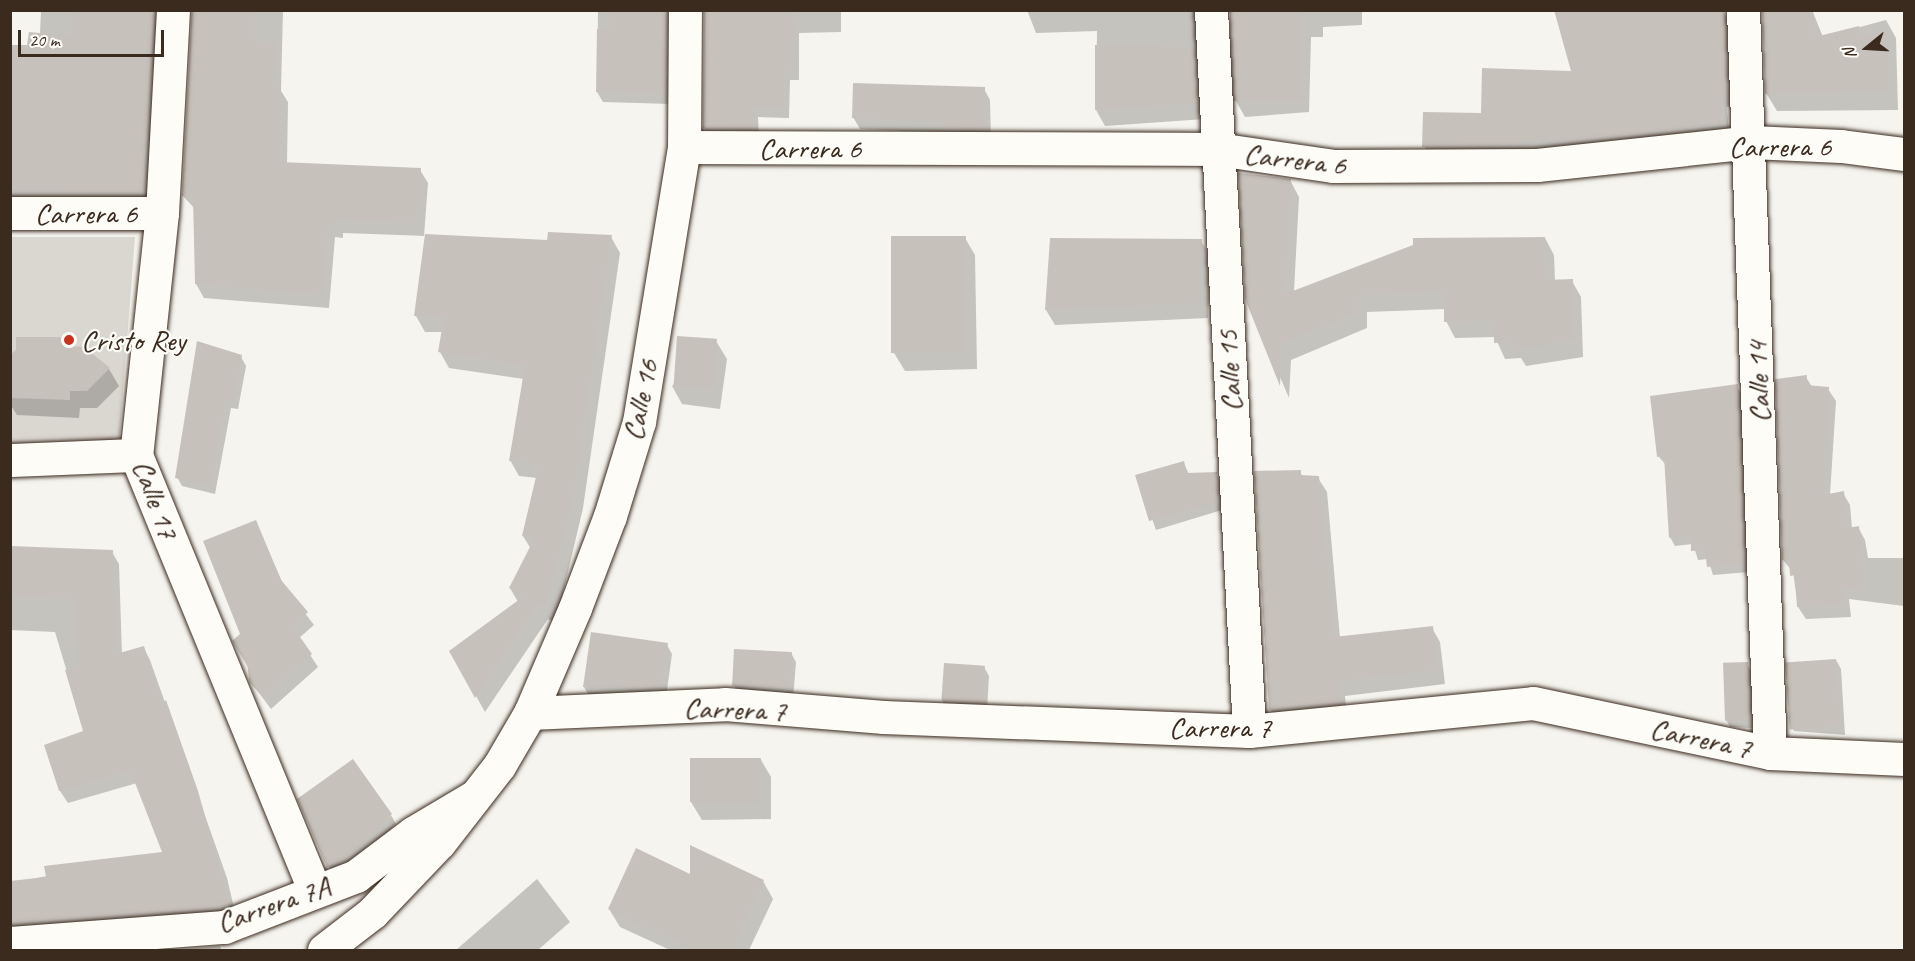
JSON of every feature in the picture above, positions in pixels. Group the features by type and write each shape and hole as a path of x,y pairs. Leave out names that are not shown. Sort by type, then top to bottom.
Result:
{"street":[{"name":"Calle 17","path":"173,10 162,213 136,455 314,890"},
{"name":"Calle 16","path":"324,951 372,912 439,843 500,766 530,713 610,516 639,422 684,147 684,10"},
{"name":"Calle 15","path":"1211,10 1249,731"},
{"name":"Calle 14","path":"1743,10 1750,142 1770,753"},
{"name":"Carrera 6","path":"684,147 1217,149 1333,166 1537,165 1750,142 1841,146 1905,154"},
{"name":"Carrera 6","path":"10,213 162,213"},
{"path":"10,460 136,455"},
{"name":"Carrera 7","path":"530,713 725,704 883,717 1249,731 1533,703 1770,753 1905,759"},
{"name":"Carrera 7A","path":"10,943 224,927 314,890 356,876 413,833 475,796"}],"shaded area":[{"name":"Cristo Rey","path":"10,237 135,237 119,443 11,448"}],"building":[{"path":"71,10 154,10 144,194 10,190 10,45 27,45 29,32 71,36"},
{"path":"192,10 255,10 254,42 275,41 274,87 281,87 280,162 421,168 417,223 336,220 336,224 328,224 322,295 195,284 193,196 182,196"},
{"path":"609,10 666,10 666,94 596,92 597,29 609,29"},
{"path":"704,10 794,10 793,70 785,70 783,108 753,107 754,129 703,128"},
{"path":"1230,10 1302,10 1302,101 1230,101"},
{"path":"1554,10 1724,10 1727,94 1721,94 1723,123 1575,141 1522,140 1522,145 1422,147 1423,112 1481,113 1482,68 1571,71"},
{"path":"1762,10 1813,10 1815,37 1859,26 1861,35 1887,34 1888,92 1765,94"},
{"path":"1095,45 1194,47 1197,103 1095,110"},
{"path":"853,83 985,87 985,129 947,129 946,122 852,118"},
{"path":"1238,173 1291,179 1285,294 1413,245 1413,238 1545,237 1546,280 1573,279 1574,340 1515,350 1514,342 1494,343 1494,321 1444,322 1444,292 1359,295 1358,312 1282,343 1280,386 1245,299"},
{"path":"548,232 612,235 574,491 547,608 539,603 475,698 449,651 524,596 509,588 534,539 522,536 539,464 509,461 525,365 438,352 444,317 414,316 425,234 547,240"},
{"path":"891,236 966,236 966,353 891,353"},
{"path":"1050,238 1202,239 1200,303 1045,310"},
{"path":"677,336 717,339 713,390 673,387"},
{"path":"16,337 69,337 69,346 84,347 110,368 87,391 70,391 70,400 10,398 10,355 16,350"},
{"path":"197,341 242,355 234,401 226,399 211,486 175,478"},
{"path":"1807,375 1806,385 1829,387 1823,495 1844,491 1847,528 1859,526 1866,591 1843,587 1844,605 1797,607 1795,575 1790,576 1789,559 1782,560 1775,379"},
{"path":"1738,384 1744,563 1707,567 1705,550 1691,551 1691,536 1669,538 1664,456 1657,457 1650,396"},
{"path":"1184,461 1187,473 1217,472 1218,502 1149,521 1135,475"},
{"path":"1301,470 1301,475 1319,476 1334,637 1433,626 1438,670 1338,681 1340,703 1269,710 1254,471"},
{"path":"256,520 281,580 308,612 293,627 312,654 264,698 249,682 248,667 232,641 240,634 203,541"},
{"path":"10,546 113,550 116,654 144,646 162,704 166,700 198,791 230,904 207,909 11,924 10,881 46,877 44,866 162,852 130,770 59,791 44,745 83,731 65,670 78,665 76,599 10,597"},
{"path":"591,632 668,643 661,688 583,687"},
{"path":"734,649 792,652 790,689 732,686"},
{"path":"1836,659 1841,726 1790,729 1785,663"},
{"path":"1748,662 1750,720 1725,721 1723,663"},
{"path":"944,663 985,666 982,703 941,700"},
{"path":"690,758 761,758 761,802 690,802"},
{"path":"353,759 392,814 344,861 327,867 297,799"},
{"path":"690,845 764,880 731,951 696,951 608,909 636,848 690,874"},
{"path":"220,946 222,951 161,951"}],"place":[{"name":"Cristo Rey","path":"69,340"}]}
